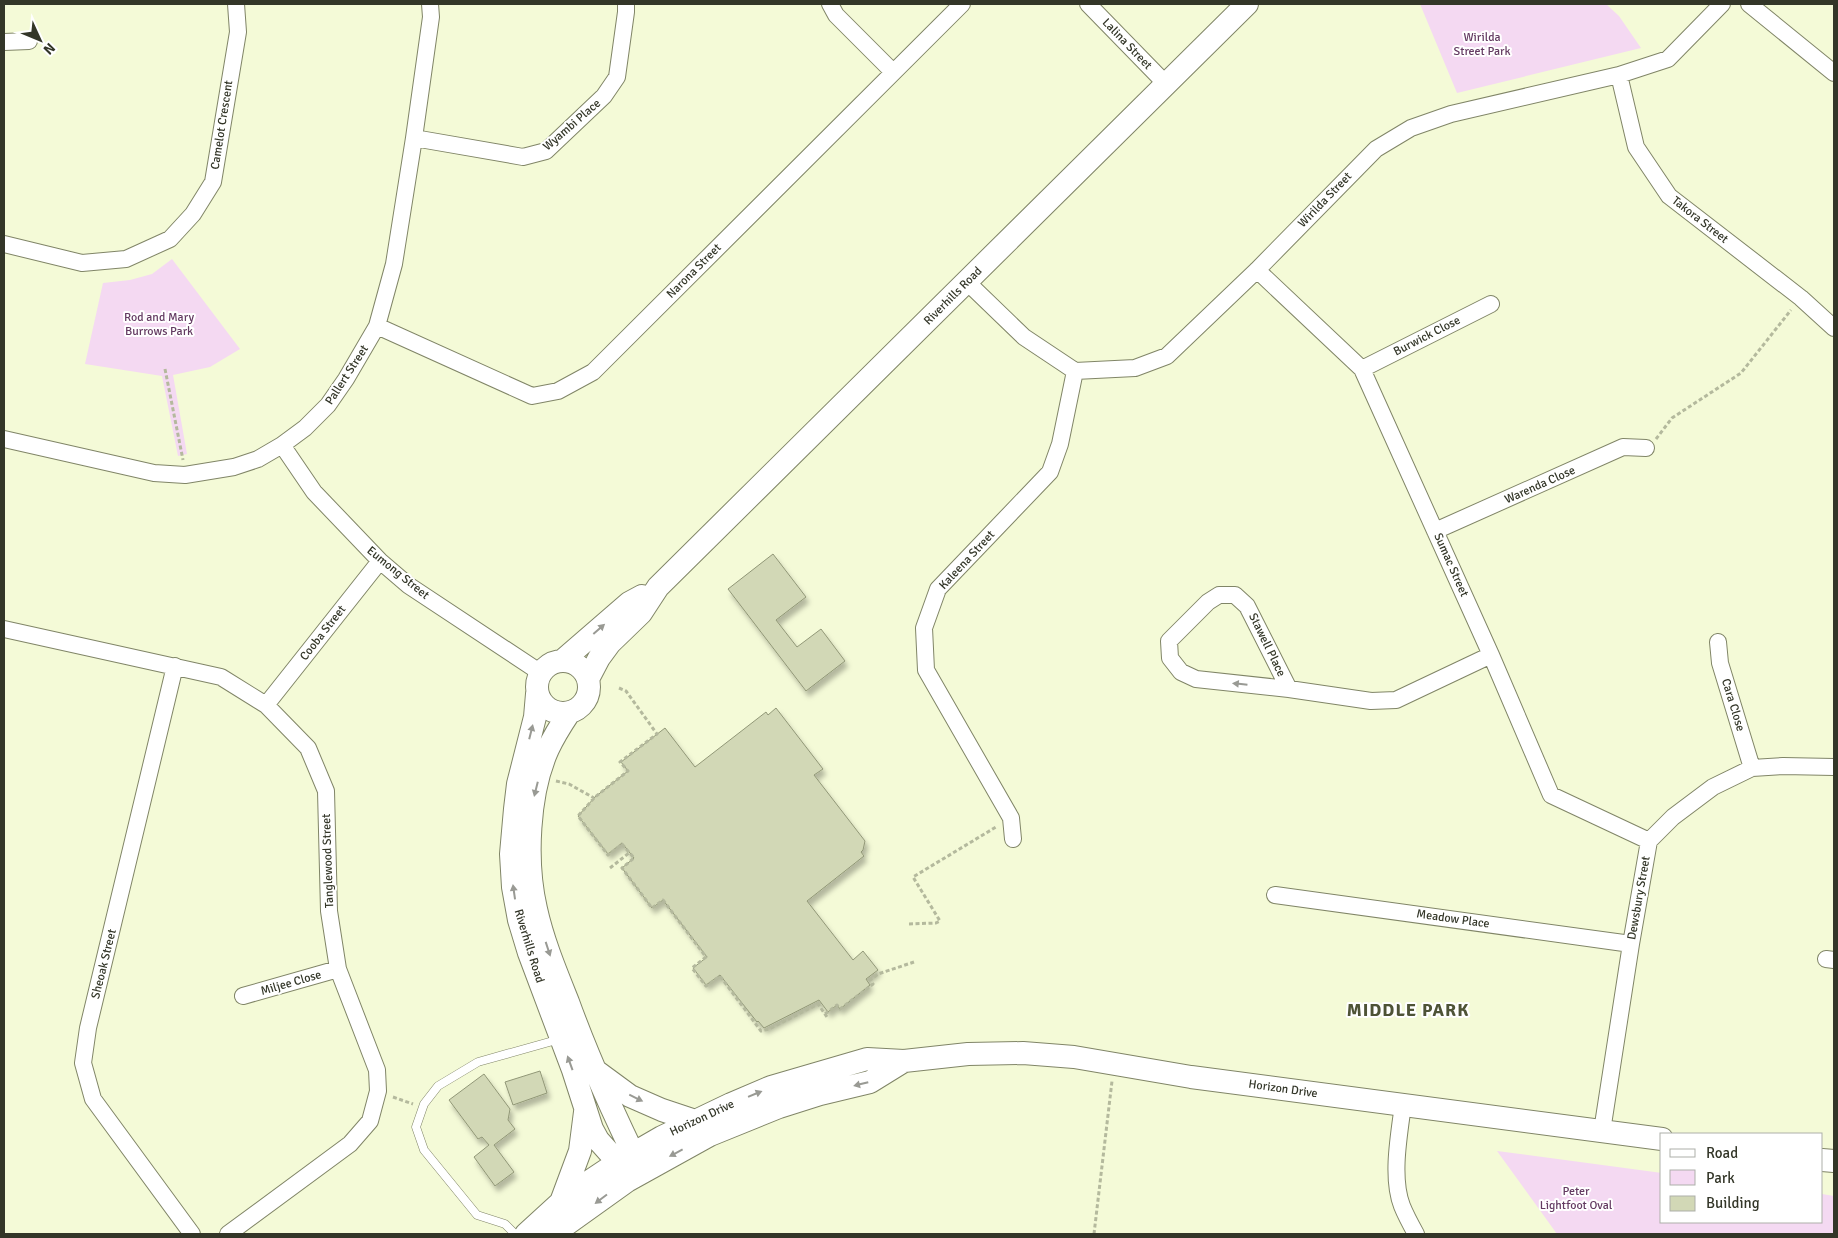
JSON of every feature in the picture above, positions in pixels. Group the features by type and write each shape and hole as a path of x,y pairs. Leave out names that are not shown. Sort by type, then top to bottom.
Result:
{"street":[{"name":"Camelot Crescent","path":"4,244 82,263 126,259 170,239 193,214 213,182 238,32 236,4"},
{"name":"Pallert Street","path":"4,439 154,473 185,475 234,467 258,459 282,445 305,428 328,405 346,380 377,326 394,264 431,16 430,4"},
{"name":"Wyambi Place","path":"414,138 523,157 546,151 604,96 617,77 626,4"},
{"path":"830,4 836,15 893,72"},
{"name":"Narona Street","path":"377,326 532,396 558,391 593,372 962,4"},
{"name":"Lalina Street","path":"1088,4 1166,84"},
{"name":"Riverhills Road","path":"588,679 610,643 641,613 658,587 1247,4"},
{"name":"Wirilda Street","path":"1075,371 1135,368 1167,356 1257,270 1376,148 1411,128 1451,114 1619,75 1668,59 1722,4"},
{"path":"1749,4 1834,73"},
{"path":"4,42 28,41"},
{"name":"Takora Street","path":"1619,75 1636,147 1669,196 1801,298 1834,328"},
{"name":"Sumac Street","path":"1257,270 1362,369 1436,531 1551,795 1650,841"},
{"path":"967,282 1024,337 1075,371"},
{"name":"Burwick Close","path":"1362,369 1491,304"},
{"name":"Kaleena Street","path":"1013,838 1011,818 926,670 924,628 938,589 1050,472 1060,444 1075,371"},
{"name":"Eumong Street","path":"282,445 314,492 380,561 408,585 539,684"},
{"name":"Warenda Close","path":"1436,531 1623,448 1646,448"},
{"name":"Cooba Street","path":"266,705 380,561"},
{"name":"Riverhills Road","path":"562,661 629,603 658,587"},
{"name":"Stawell Place","path":"1289,690 1248,606 1235,595 1219,595 1208,602 1170,642 1170,658 1181,672 1196,679 1371,701 1396,700 1491,655"},
{"name":"Tanglewood Street","path":"4,630 221,677 266,705 308,748 326,791 330,911 338,969 377,1070 378,1091 370,1121 350,1144 228,1234"},
{"name":"Cara Close","path":"1718,642 1720,664 1752,768"},
{"path":"562,661 578,666 584,672 588,679 588,696 577,709 569,713 560,714 551,711 543,705 539,684 546,667 562,661"},
{"name":"Sheoak Street","path":"175,666 88,1028 83,1063 93,1099 192,1234"},
{"name":"Riverhills Road","path":"539,684 535,718 518,784 511,854 513,888 519,920 592,1129 630,1168"},
{"name":"Riverhills Road","path":"569,713 547,751 534,797 530,860 536,908 549,951 630,1168"},
{"name":"Dewsbury Street","path":"1602,1132 1631,944 1650,841 1673,817 1713,788 1752,768 1783,766 1834,767"},
{"name":"Meadow Place","path":"1275,895 1631,944"},
{"name":"Miljee Close","path":"243,996 338,969"},
{"name":"Horizon Drive","path":"553,1234 630,1168 695,1121 772,1088 867,1059 904,1061 968,1054 1023,1053 1074,1057 1113,1065 1660,1139"},
{"name":"Horizon Drive","path":"526,1234 561,1202 630,1168 746,1119 820,1094 870,1082 904,1061"},
{"path":"595,1070 630,1096 662,1110 695,1121"},
{"path":"1403,1105 1399,1134 1397,1188 1402,1206 1416,1234"},
{"path":"561,1202 580,1150 585,1109"}],"lane":[{"path":"515,1234 505,1224 477,1215 424,1150 416,1127 422,1108 438,1086 478,1062 548,1041 562,1039"}],"path":[{"path":"1646,448 1661,434 1672,418 1741,373 1801,298"},
{"path":"165,369 185,475"},
{"path":"619,688 626,691 656,734 620,762 628,771 594,798 578,816 608,855 622,844 634,858 622,868 652,908 663,900 706,957 692,968 706,986 720,976 762,1031 818,1004 826,1016 837,1005 840,1009 872,984 870,980 878,974 914,962"},
{"path":"553,780 569,784 594,798"},
{"path":"909,924 936,923 940,921 913,877 1011,818"},
{"path":"610,868 629,853"},
{"path":"1094,1234 1112,1088 1113,1065"},
{"path":"378,1091 422,1108"}],"green space":[{"name":"Wirilda Street Park","path":"1420,4 1606,4 1619,16 1641,48 1457,93"},
{"name":"Rod and Mary Burrows Park","path":"172,259 240,349 210,367 173,375 187,454 178,456 162,376 85,364 103,283 130,280 152,274"},
{"name":"Peter Lightfoot Oval","path":"1497,1151 1660,1173 1660,1223 1823,1223 1823,1194 1834,1196 1834,1234 1557,1234"}],"building":[{"path":"773,554 806,597 776,620 797,647 821,629 845,661 806,691 728,589"},
{"path":"776,708 823,769 814,775 865,841 861,852 864,856 807,901 853,960 863,951 878,970 866,979 870,985 840,1009 837,1005 828,1012 819,1000 764,1028 757,1022 720,975 706,985 693,968 707,957 663,900 652,908 622,868 634,858 622,843 608,854 578,816 595,797 628,771 621,762 665,728 695,767 766,712 768,715"},
{"path":"540,1071 547,1093 513,1105 505,1082"},
{"path":"484,1074 510,1109 508,1120 515,1129 494,1145 514,1172 495,1186 474,1157 489,1145 482,1137 478,1139 449,1100"}],"district":[{"name":"MIDDLE PARK","path":"1408,1010"}]}
